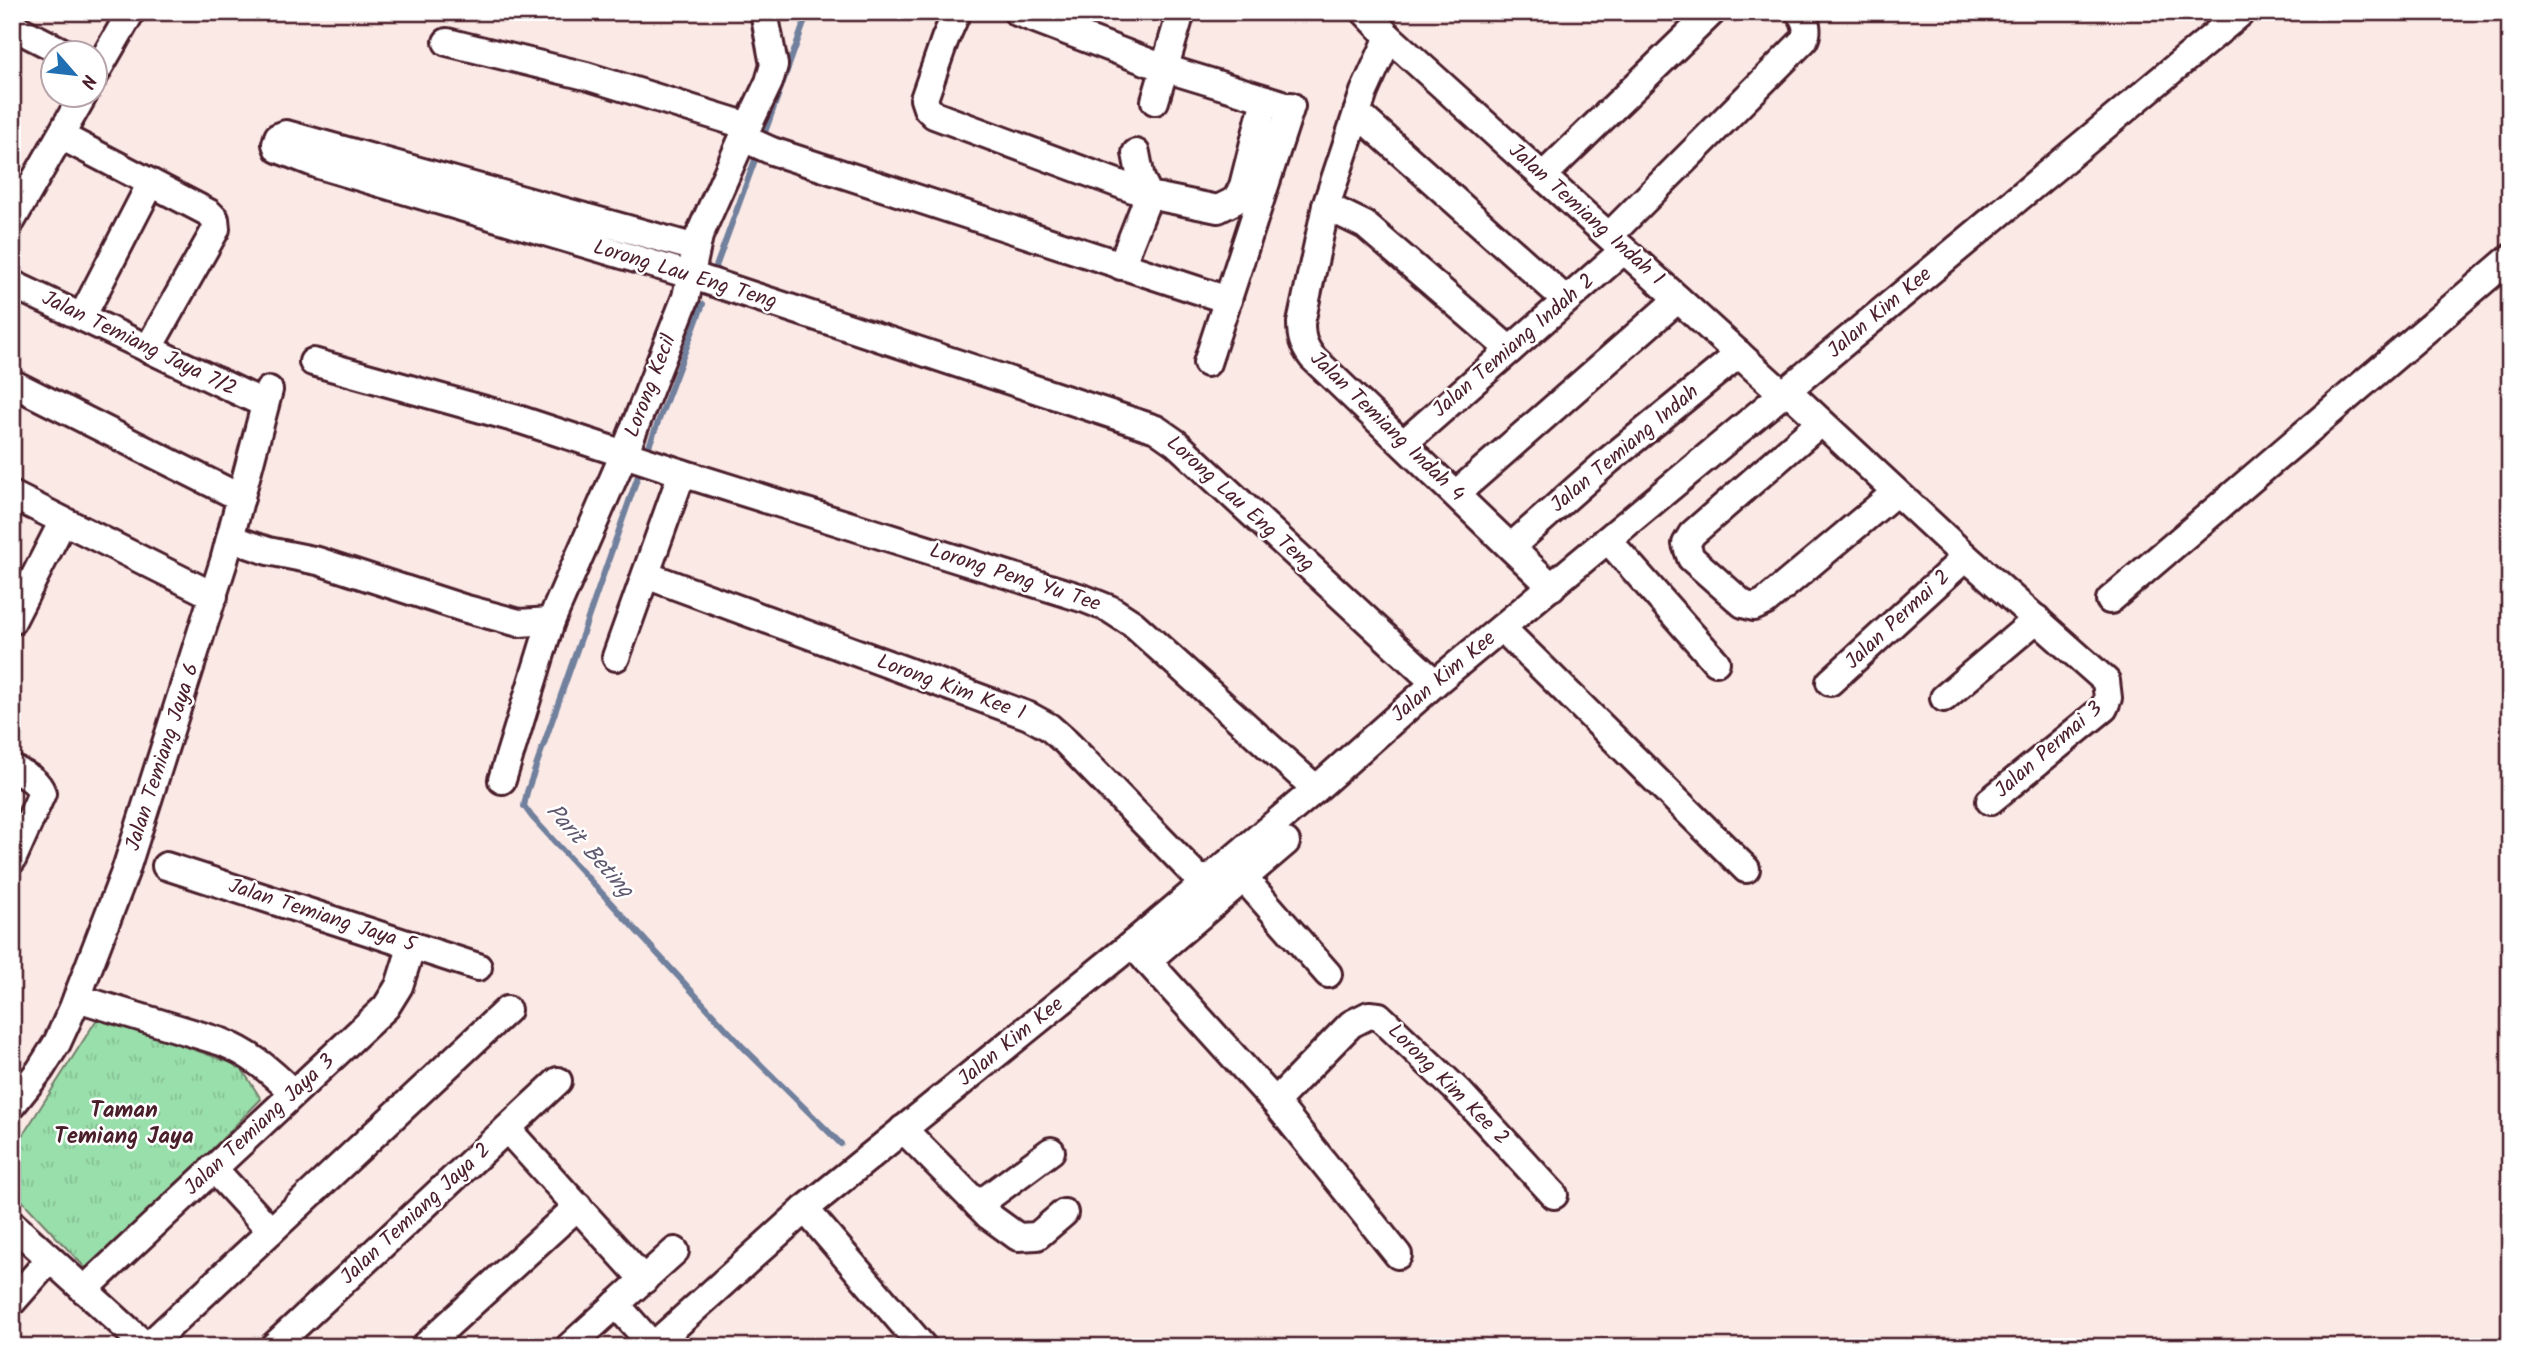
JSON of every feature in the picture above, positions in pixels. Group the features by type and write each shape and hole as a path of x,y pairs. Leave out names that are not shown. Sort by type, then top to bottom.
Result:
{"street":[{"path":"108,51 131,12"},
{"path":"754,41 764,12"},
{"name":"Lorong Kecil","path":"502,780 551,621 652,463 686,298 705,280 696,248 699,236 755,140 774,65 764,12"},
{"path":"957,12 924,99 927,108 934,115 1149,195 1218,209 1236,200 1278,103"},
{"path":"1017,12 1164,68 1278,103"},
{"path":"1155,101 1181,12"},
{"name":"Jalan Temiang Indah 1","path":"1365,12 1389,37 1678,299 1821,422 1966,557 2106,681 2108,698"},
{"path":"1543,176 1712,12"},
{"name":"Jalan Kim Kee","path":"653,1347 805,1209 903,1129 1140,952 1203,883 1237,870 1316,789 1434,683 1785,392 2229,16"},
{"name":"Jalan Temiang Indah 2","path":"1404,443 1566,300 1804,40 1802,20"},
{"path":"12,26 38,39"},
{"name":"Jalan Temiang Indah 4","path":"1389,37 1364,92 1326,206 1301,323 1304,347 1311,357 1457,493 1552,587"},
{"path":"447,42 586,76 755,140 1228,300"},
{"path":"1207,363 1228,300 1278,103"},
{"path":"12,219 76,108"},
{"path":"1357,113 1566,300"},
{"name":"Lorong Lau Eng Teng","path":"696,248 286,134 278,137 276,144 278,149 319,165 705,280 1156,429 1176,443 1434,683"},
{"path":"61,136 209,213 215,219 216,229 148,349"},
{"path":"1121,266 1149,195 1141,179 1136,153"},
{"path":"82,317 151,183"},
{"path":"1326,206 1365,225 1510,350"},
{"path":"2110,600 2510,258"},
{"name":"Jalan Temiang Jaya 7/2","path":"12,284 148,349 267,397"},
{"path":"1457,493 1678,299"},
{"name":"Jalan Temiang Indah","path":"1512,546 1609,460 1739,354"},
{"name":"Lorong Peng Yu Tee","path":"313,362 521,420 1110,609 1133,624 1316,789"},
{"path":"12,383 241,498"},
{"name":"Jalan Temiang Jaya 6","path":"12,1105 40,1070 57,1043 132,853 214,596 267,397"},
{"path":"1821,422 1692,534 1686,544 1691,558 1743,604 1754,607 1765,602 1896,492"},
{"path":"616,657 646,575 652,463"},
{"path":"12,495 214,596"},
{"path":"12,621 63,521"},
{"path":"230,538 268,551 318,561 463,608 519,623 551,621"},
{"path":"1608,540 1716,662"},
{"name":"Jalan Permai 2","path":"1830,682 1966,557"},
{"name":"Lorong Kim Kee 1","path":"646,575 1029,716 1049,727 1203,883"},
{"path":"1944,698 2037,618"},
{"path":"1502,628 1746,869"},
{"name":"Jalan Permai 3","path":"1990,801 2104,708 2108,698"},
{"path":"12,768 32,779 40,786 42,793 12,860"},
{"path":"1286,842 1237,870 1140,952 1275,1102 1398,1255"},
{"name":"Jalan Temiang Jaya 5","path":"166,866 478,967"},
{"path":"1237,870 1328,974"},
{"name":"Jalan Temiang Jaya 3","path":"84,1290 386,1007 399,986 412,945"},
{"path":"77,998 244,1051 261,1062 293,1093"},
{"path":"12,1224 147,1347 507,1010"},
{"name":"Lorong Kim Kee 2","path":"1275,1102 1351,1024 1369,1015 1380,1016 1460,1093 1554,1195"},
{"name":"Jalan Temiang Jaya 2","path":"274,1347 558,1081"},
{"path":"507,1129 644,1280"},
{"path":"903,1129 989,1216 1018,1237 1037,1236 1064,1213"},
{"path":"978,1205 1051,1151"},
{"path":"213,1168 271,1231"},
{"path":"424,1347 578,1206"},
{"path":"805,1209 923,1347"},
{"path":"569,1347 675,1251"},
{"path":"12,1302 50,1259"},
{"path":"616,1304 653,1347"}],"green space":[{"path":"99,1016 240,1066 261,1099 91,1274 12,1190 12,1152"}],"waterway":[{"name":"Parit Beting","path":"764,135 808,12"},
{"name":"Parit Beting","path":"714,272 755,160"},
{"name":"Parit Beting","path":"649,446 703,304"},
{"name":"Parit Beting","path":"639,473 524,806 743,1047 841,1144"}],"district":[{"name":"Taman Temiang Jaya","path":"124,1124"}]}
